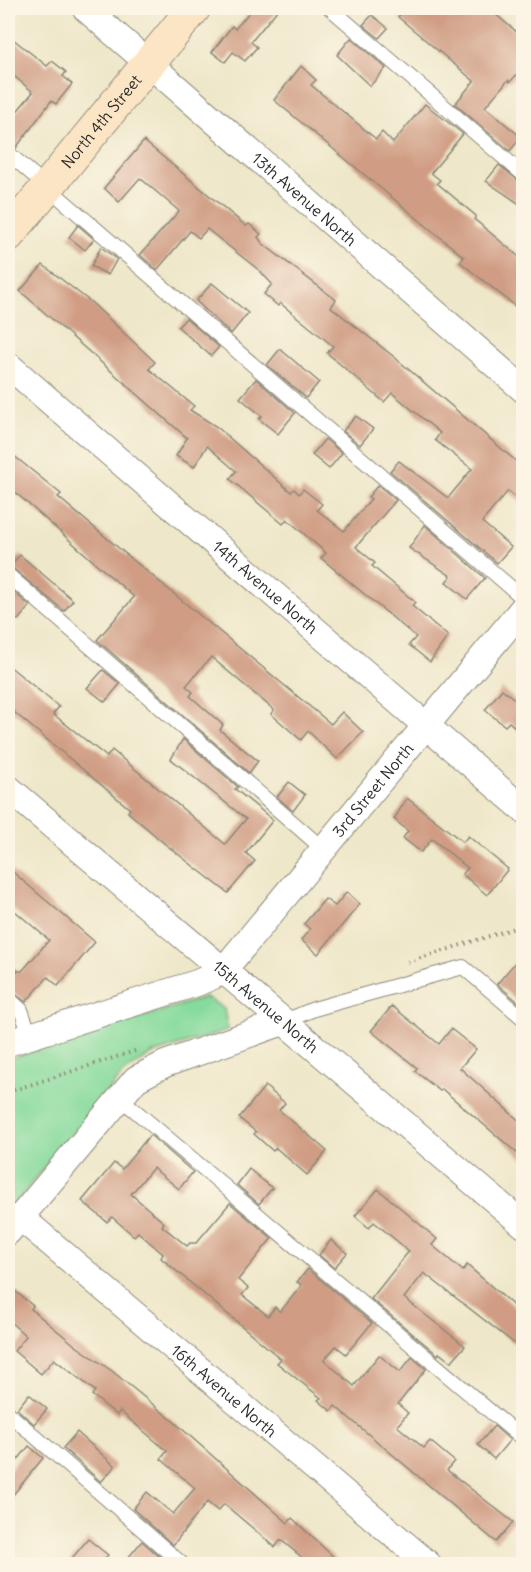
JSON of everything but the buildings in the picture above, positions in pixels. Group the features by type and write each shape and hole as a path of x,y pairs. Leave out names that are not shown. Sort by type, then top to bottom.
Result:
{"street":[{"name":"13th Avenue North","path":"85,8 524,390"},
{"name":"North 4th Street","path":"8,235 194,8"},
{"name":"14th Avenue North","path":"8,365 524,810"},
{"name":"3rd Street North","path":"222,972 322,848 524,607"},
{"name":"15th Avenue North","path":"8,788 222,972 524,1225"},
{"path":"19,1039 197,983 222,972"},
{"path":"14,1224 136,1079 148,1072 283,1022"},
{"name":"16th Avenue North","path":"14,1224 428,1564"}],"lane":[{"path":"330,8 524,175"},
{"path":"8,153 524,599"},
{"path":"8,575 322,848"},
{"path":"283,1022 314,1009 463,967 524,1019"},
{"path":"8,998 21,1010 19,1039"},
{"path":"119,1097 524,1440"},
{"path":"8,1413 182,1564"}],"green space":[{"path":"206,997 224,1009 228,1030 152,1054 124,1072 8,1211 8,1059"}]}
